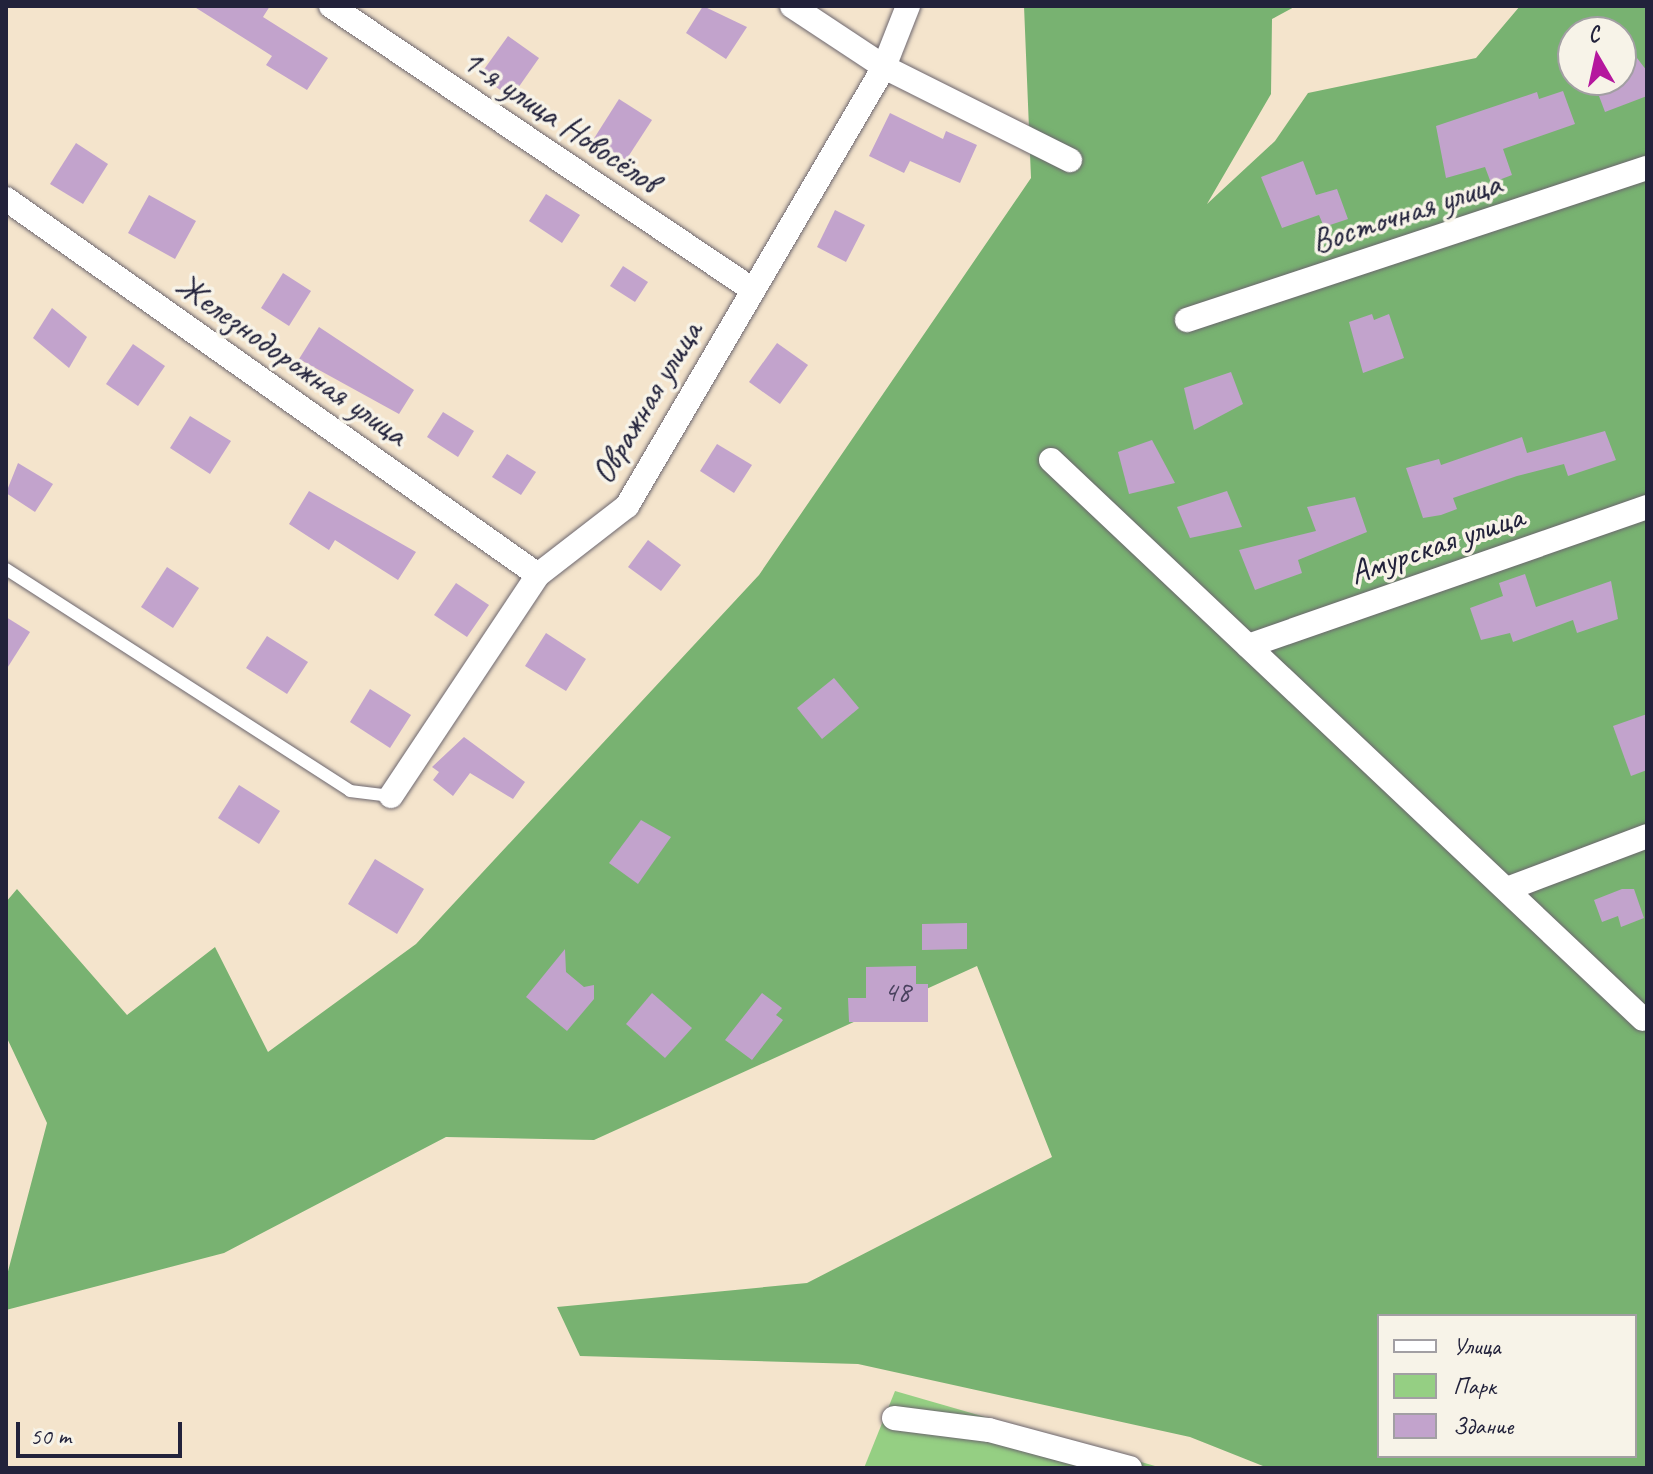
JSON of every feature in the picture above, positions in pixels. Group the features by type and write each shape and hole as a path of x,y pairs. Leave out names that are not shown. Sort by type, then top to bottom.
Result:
{"street":[{"name":"1-я улица Новосёлов","path":"331,6 753,290"},
{"path":"792,6 884,67 1070,160"},
{"name":"Овражная улица","path":"391,796 538,575 627,506 884,67 908,6"},
{"name":"Восточная улица","path":"1187,320 1647,168"},
{"name":"Железнодорожная улица","path":"6,199 538,575"},
{"path":"1051,460 1643,1019"},
{"name":"Амурская улица","path":"1248,646 1647,507"},
{"path":"1507,889 1647,836"},
{"path":"894,1418 989,1430 1130,1468"}],"lane":[{"path":"6,569 350,791 391,796"}],"green space":[{"path":"1024,6 1296,6 1272,19 1271,94 1207,204 1275,141 1308,93 1476,58 1520,6 1647,6 1647,1468 1268,1468 1190,1437 858,1364 580,1356 557,1307 807,1283 1052,1157 977,966 594,1140 446,1137 224,1253 6,1310 6,1279 47,1123 6,1036 6,902 17,889 127,1015 215,947 268,1052 416,944 759,575 1031,178"},
{"path":"895,1391 1162,1468 864,1468"}],"building":[{"path":"193,6 270,6 263,17 328,58 307,90 266,65 272,56"},
{"path":"703,6 747,27 726,59 686,33"},
{"path":"508,36 539,58 511,98 480,75"},
{"path":"1637,58 1647,71 1647,96 1605,112 1599,96 1637,96"},
{"path":"1537,92 1539,99 1557,93 1557,96 1565,96 1575,124 1503,149 1512,175 1491,183 1485,167 1446,178 1436,126"},
{"path":"619,99 652,120 626,160 593,140"},
{"path":"890,113 943,139 946,131 977,145 960,183 910,161 904,173 869,156"},
{"path":"76,143 108,164 83,204 50,184"},
{"path":"1303,161 1316,195 1337,189 1348,219 1324,227 1319,215 1282,228 1261,177"},
{"path":"546,194 580,215 562,243 529,221"},
{"path":"149,195 196,221 175,259 128,233"},
{"path":"835,210 865,225 846,262 817,247"},
{"path":"623,266 648,282 635,302 610,286"},
{"path":"283,273 311,291 289,326 261,308"},
{"path":"52,308 87,337 69,368 33,338"},
{"path":"1372,314 1374,320 1389,314 1404,358 1363,373 1349,322"},
{"path":"319,327 414,390 399,414 299,359"},
{"path":"777,343 808,365 780,404 749,382"},
{"path":"133,344 165,366 138,406 106,384"},
{"path":"1231,372 1243,404 1194,430 1184,388"},
{"path":"443,412 474,431 458,457 427,437"},
{"path":"190,416 231,441 210,474 170,448"},
{"path":"1605,431 1616,460 1568,476 1564,464 1517,476 1453,498 1457,509 1441,515 1423,518 1406,468 1439,459 1441,465 1522,437 1527,453"},
{"path":"1152,440 1175,483 1129,494 1118,452"},
{"path":"717,444 752,465 734,493 700,471"},
{"path":"507,454 536,472 521,495 492,477"},
{"path":"18,463 53,484 35,512 6,493"},
{"path":"309,491 416,552 398,580 335,540 329,550 289,524"},
{"path":"1227,491 1242,527 1190,538 1177,507"},
{"path":"1355,497 1367,532 1298,560 1302,573 1255,590 1239,550 1316,531 1307,507"},
{"path":"648,540 681,565 661,591 628,567"},
{"path":"167,567 199,588 173,628 141,607"},
{"path":"1525,574 1536,607 1611,581 1618,619 1577,633 1573,620 1513,642 1510,633 1481,640 1470,608 1503,596 1499,583"},
{"path":"456,583 489,605 467,637 434,615"},
{"path":"6,617 30,632 6,670"},
{"path":"546,633 586,659 566,691 525,666"},
{"path":"267,636 308,662 287,694 246,668"},
{"path":"834,678 859,708 822,739 797,708"},
{"path":"370,689 411,715 390,748 350,722"},
{"path":"1647,714 1647,770 1631,776 1613,726"},
{"path":"464,737 525,782 513,799 470,773 453,796 433,780 439,772 432,767"},
{"path":"239,785 280,811 259,844 218,818"},
{"path":"641,820 671,837 638,884 609,863"},
{"path":"375,859 424,889 397,934 348,904"},
{"path":"1622,889 1634,889 1644,918 1621,927 1618,916 1602,922 1594,900"},
{"path":"967,923 967,949 922,950 922,924"},
{"path":"565,949 566,972 584,987 594,985 594,999 567,1031 526,997"},
{"path":"916,966 916,984 928,984 928,1022 849,1022 848,998 866,998 866,967"},
{"path":"652,993 692,1028 665,1058 626,1024"},
{"path":"762,993 782,1008 776,1015 783,1020 752,1060 725,1040"}]}
